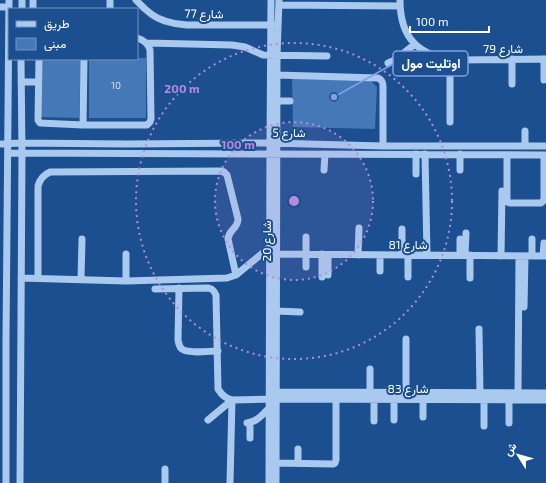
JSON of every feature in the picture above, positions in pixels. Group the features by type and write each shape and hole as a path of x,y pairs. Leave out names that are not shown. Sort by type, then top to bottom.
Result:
{"street":[{"name":"شارع 77","path":"136,0 142,7 157,18 175,24 275,25"},
{"name":"شارع 20","path":"271,0 275,25"},
{"name":"شارع 20","path":"269,483 273,441 272,252 274,55 275,25 279,2"},
{"path":"279,2 400,3"},
{"path":"0,7 9,3"},
{"name":"شارع 79","path":"400,3 402,17 408,35 418,48 428,53 450,59 545,59"},
{"path":"138,38 147,43 239,45 263,55 327,56"},
{"path":"6,483 3,340 8,153 4,144 8,42"},
{"path":"39,60 38,122 42,124 147,125 151,119 150,50 147,43"},
{"path":"388,63 395,60 415,44"},
{"path":"427,69 428,53"},
{"name":"شارع 20","path":"273,143 277,101 277,75 274,55"},
{"path":"450,59 450,122"},
{"path":"512,59 512,84"},
{"path":"544,80 545,59"},
{"path":"20,483 22,153 21,60"},
{"path":"83,125 84,60"},
{"path":"277,75 380,79 383,86 383,146"},
{"path":"21,82 38,82"},
{"path":"277,101 290,101"},
{"path":"525,131 525,146"},
{"name":"شارع 5","path":"4,144 273,143 383,146 546,146"},
{"path":"504,256 505,146"},
{"name":"شارع 5","path":"8,153 545,155"},
{"path":"324,170 325,154"},
{"path":"416,154 416,174"},
{"path":"425,154 427,255"},
{"path":"462,154 462,169"},
{"path":"505,154 507,202 510,203 543,202 545,155"},
{"path":"38,278 38,186 44,175 50,172 220,170 224,172 227,175 238,219 236,227 228,235 236,275"},
{"path":"358,255 359,228"},
{"path":"402,229 408,277"},
{"path":"465,255 466,233"},
{"path":"504,256 506,236"},
{"path":"306,237 306,267"},
{"path":"518,393 525,256 532,238"},
{"path":"81,279 82,239"},
{"path":"460,239 470,278"},
{"path":"544,243 545,256"},
{"name":"شارع 20","path":"272,252 276,311 273,396 269,408 276,463 276,483"},
{"path":"21,278 126,281 228,278 236,275 272,252"},
{"name":"شارع 81","path":"272,252 358,255 545,256"},
{"path":"126,254 126,281"},
{"path":"325,254 325,276"},
{"path":"380,255 380,270"},
{"path":"524,307 525,256"},
{"path":"179,288 179,346 183,350 189,352 218,351"},
{"path":"155,289 208,288 215,291 218,389 226,398 232,400 273,396"},
{"path":"276,311 300,312"},
{"path":"479,329 480,393"},
{"path":"406,339 406,393"},
{"path":"370,369 370,393"},
{"name":"شارع 83","path":"273,396 370,393 423,400 546,400"},
{"name":"شارع 83","path":"273,396 374,399 406,393 546,394"},
{"path":"394,396 394,420"},
{"path":"276,463 335,463 336,399"},
{"path":"374,399 374,421"},
{"path":"208,420 232,400"},
{"path":"230,483 232,400"},
{"path":"423,400 423,417"},
{"path":"484,400 484,426"},
{"path":"509,400 509,423"},
{"path":"250,438 249,423 256,421 269,408"},
{"path":"298,449 298,463"},
{"path":"165,469 165,483"}],"building":[{"path":"138,58 146,58 146,118 89,118 89,60 138,60"},
{"path":"41,60 81,60 79,118 39,117"},
{"path":"292,78 369,79 377,87 375,129 293,127"}],"place":[{"name":"اوتليت مول","path":"334,97"}]}
